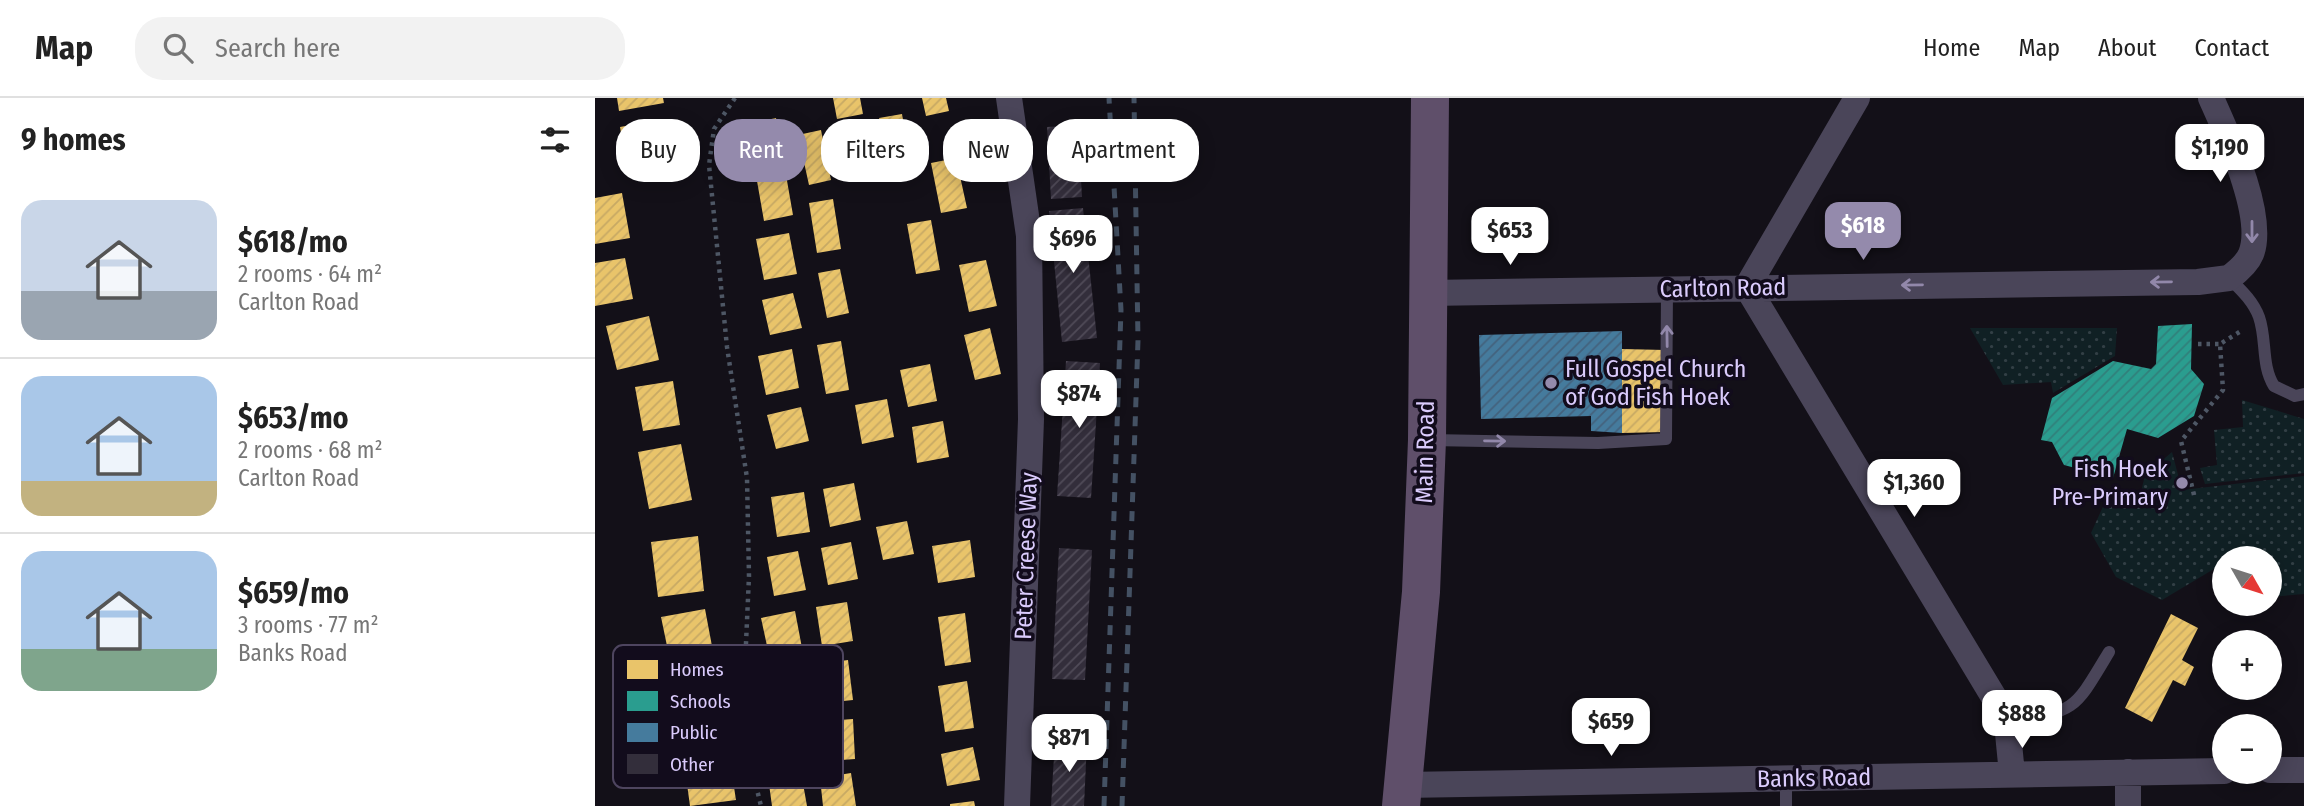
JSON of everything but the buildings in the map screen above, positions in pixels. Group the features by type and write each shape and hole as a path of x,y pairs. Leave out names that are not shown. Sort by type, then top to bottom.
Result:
{"main road":[{"name":"Main Road","path":"1402,795 1421,592 1427,440 1430,98"}],"street":[{"name":"Peter Creese Way","path":"1009,98 1029,236 1031,378 1017,806"},
{"path":"1857,98 1747,287 2007,723 2012,774"},
{"path":"2211,98 2245,184 2252,223 2251,253 2229,278"},
{"name":"Carlton Road","path":"1427,293 2199,282 2229,278"},
{"path":"2282,770 2304,770"},
{"name":"Banks Road","path":"1402,795 1786,779 2212,771"},
{"path":"2128,772 2128,806"}],"lane":[{"path":"2229,278 2249,300 2260,319 2269,379 2281,391 2295,396 2304,394"},
{"path":"1427,440 1598,443 1666,439 1667,289"},
{"path":"2007,723 2059,714 2069,708 2081,699 2109,652"},
{"path":"1786,779 1786,806"}],"path":[{"path":"734,98 714,129 709,165 727,347 747,478 746,645"},
{"path":"2198,344 2220,344 2260,319"},
{"path":"2194,495 2181,441 2223,390 2220,344"},
{"path":"757,788 761,806"}],"shaded area":[{"path":"1970,328 2117,328 2115,356 2053,393 2051,382 2003,385"},
{"path":"2242,400 2304,419 2304,473 2205,484 2200,468 2217,465 2214,430 2243,427"},
{"path":"2172,452 2182,490 2304,476 2304,594 2282,596 2282,546 2212,546 2212,570 2162,600 2116,577 2091,533 2106,500 2137,509 2145,475"}],"railway":[{"path":"1104,806 1121,310 1109,98"},
{"path":"1122,806 1138,340 1134,98"}],"place":[{"name":"Full Gospel Church of God Fish Hoek","path":"1551,383"},
{"name":"Fish Hoek Pre-Primary","path":"2182,483"}]}
